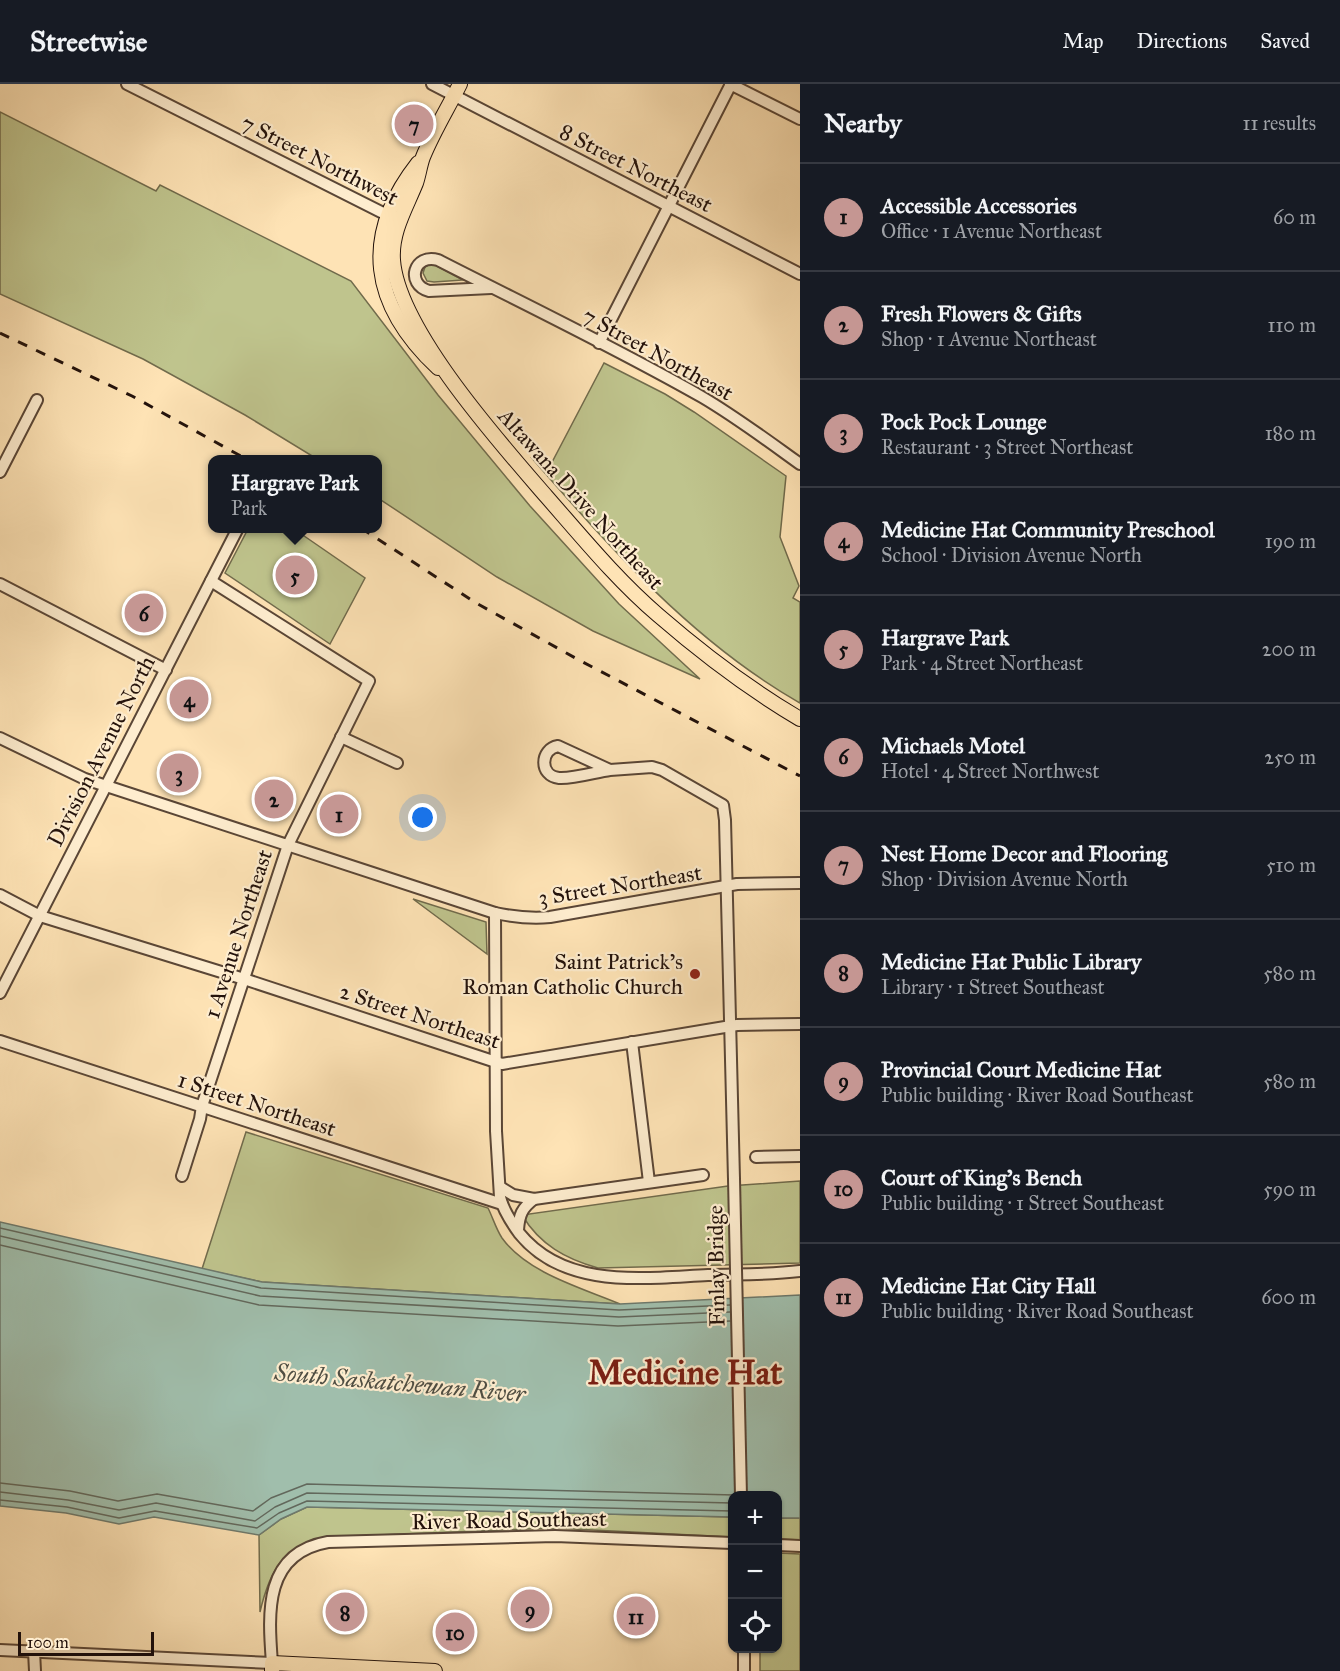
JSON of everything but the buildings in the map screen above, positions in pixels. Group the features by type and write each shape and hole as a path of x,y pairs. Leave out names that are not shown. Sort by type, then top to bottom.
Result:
{"main road":[{"path":"393,219 405,179 423,157 457,90"},
{"name":"Altawana Drive Northeast","path":"393,219 381,276 395,315 412,342 454,383 515,460 628,587 713,662 760,695 800,719"},
{"path":"272,1667 435,1671"}],"street":[{"name":"7 Street Northwest","path":"129,84 393,219"},
{"name":"8 Street Northeast","path":"432,84 457,90 668,207 800,274"},
{"path":"598,343 731,84 800,120"},
{"name":"7 Street Northeast","path":"491,288 429,291 420,287 415,273 419,264 433,259 491,288 704,398 800,464"},
{"path":"0,472 37,400"},
{"name":"Division Avenue North","path":"0,993 235,533"},
{"name":"1 Avenue Northeast","path":"182,1176 202,1106 288,845 369,681 211,581"},
{"path":"0,584 166,670"},
{"path":"341,737 397,763"},
{"name":"3 Street Northeast","path":"0,738 105,786 516,918 540,918 737,884 800,883"},
{"path":"558,746 610,770 559,778 550,776 544,765 547,751 551,747 558,746"},
{"name":"Finlay Bridge","path":"610,770 652,767 662,770 723,805 727,887 741,1491"},
{"name":"2 Street Northeast","path":"0,895 40,916 244,979 502,1064 729,1027 800,1024"},
{"path":"495,913 496,1131 500,1187 502,1204 518,1230 532,1246 556,1263 592,1275 628,1278 800,1271"},
{"name":"1 Street Northeast","path":"0,1041 502,1204"},
{"path":"632,1042 649,1182"},
{"path":"756,1157 800,1156"},
{"path":"500,1187 513,1195 534,1199 703,1175"},
{"path":"518,1230 520,1214 534,1199"},
{"name":"River Road Southeast","path":"272,1667 270,1604 276,1580 290,1560 315,1545 328,1542 555,1536 728,1543"},
{"path":"782,1545 800,1546"},
{"path":"0,1650 272,1667"},
{"path":"34,1651 35,1671"},
{"path":"744,1653 744,1671"}],"green space":[{"path":"0,112 156,191 160,185 351,281 438,395 530,506 619,604 700,679 593,631 497,577 382,501 382,455 310,455 245,415 143,359 0,294"},
{"path":"430,264 463,280 427,281 423,273 425,267"},
{"path":"604,363 665,394 694,412 786,476 780,537 799,586 793,598 800,602 800,703 761,679 724,652 655,592 531,457 550,466"},
{"path":"246,533 300,533 365,578 330,644 225,573"},
{"path":"413,899 486,922 487,954"},
{"path":"246,1132 488,1208 502,1238 526,1261 556,1278 620,1304 262,1282 202,1269"},
{"path":"800,1181 800,1263 598,1268 575,1260 546,1243 529,1226 522,1215 728,1186"},
{"path":"307,1507 728,1517 728,1537 553,1528 328,1537 300,1546 289,1553 274,1572 260,1612 259,1535 281,1519"},
{"path":"782,1518 800,1518 800,1540 782,1539"},
{"path":"782,1553 800,1554 800,1671 760,1671 760,1653 782,1653"}],"water":[{"name":"South Saskatchewan River","path":"0,1222 262,1282 620,1304 800,1295 800,1518 782,1518 782,1491 728,1491 728,1517 307,1507 281,1519 259,1535 154,1517 119,1524 66,1513 0,1506"}],"railway":[{"path":"0,333 132,396 239,455"},
{"path":"369,533 476,603 800,776"}],"place":[{"name":"Nest Home Decor and Flooring","path":"414,124"},
{"name":"Hargrave Park","path":"295,575"},
{"name":"Michaels Motel","path":"144,613"},
{"name":"Medicine Hat Community Preschool","path":"189,699"},
{"name":"Pock Pock Lounge","path":"179,773"},
{"name":"Fresh Flowers & Gifts","path":"274,799"},
{"name":"Accessible Accessories","path":"339,814"},
{"name":"Saint Patrick's Roman Catholic Church","path":"695,974"},
{"name":"Provincial Court Medicine Hat","path":"530,1609"},
{"name":"Medicine Hat Public Library","path":"345,1612"},
{"name":"Medicine Hat City Hall","path":"636,1616"},
{"name":"Court of King's Bench","path":"455,1632"}],"district":[{"name":"Medicine Hat","path":"685,1372"}]}
